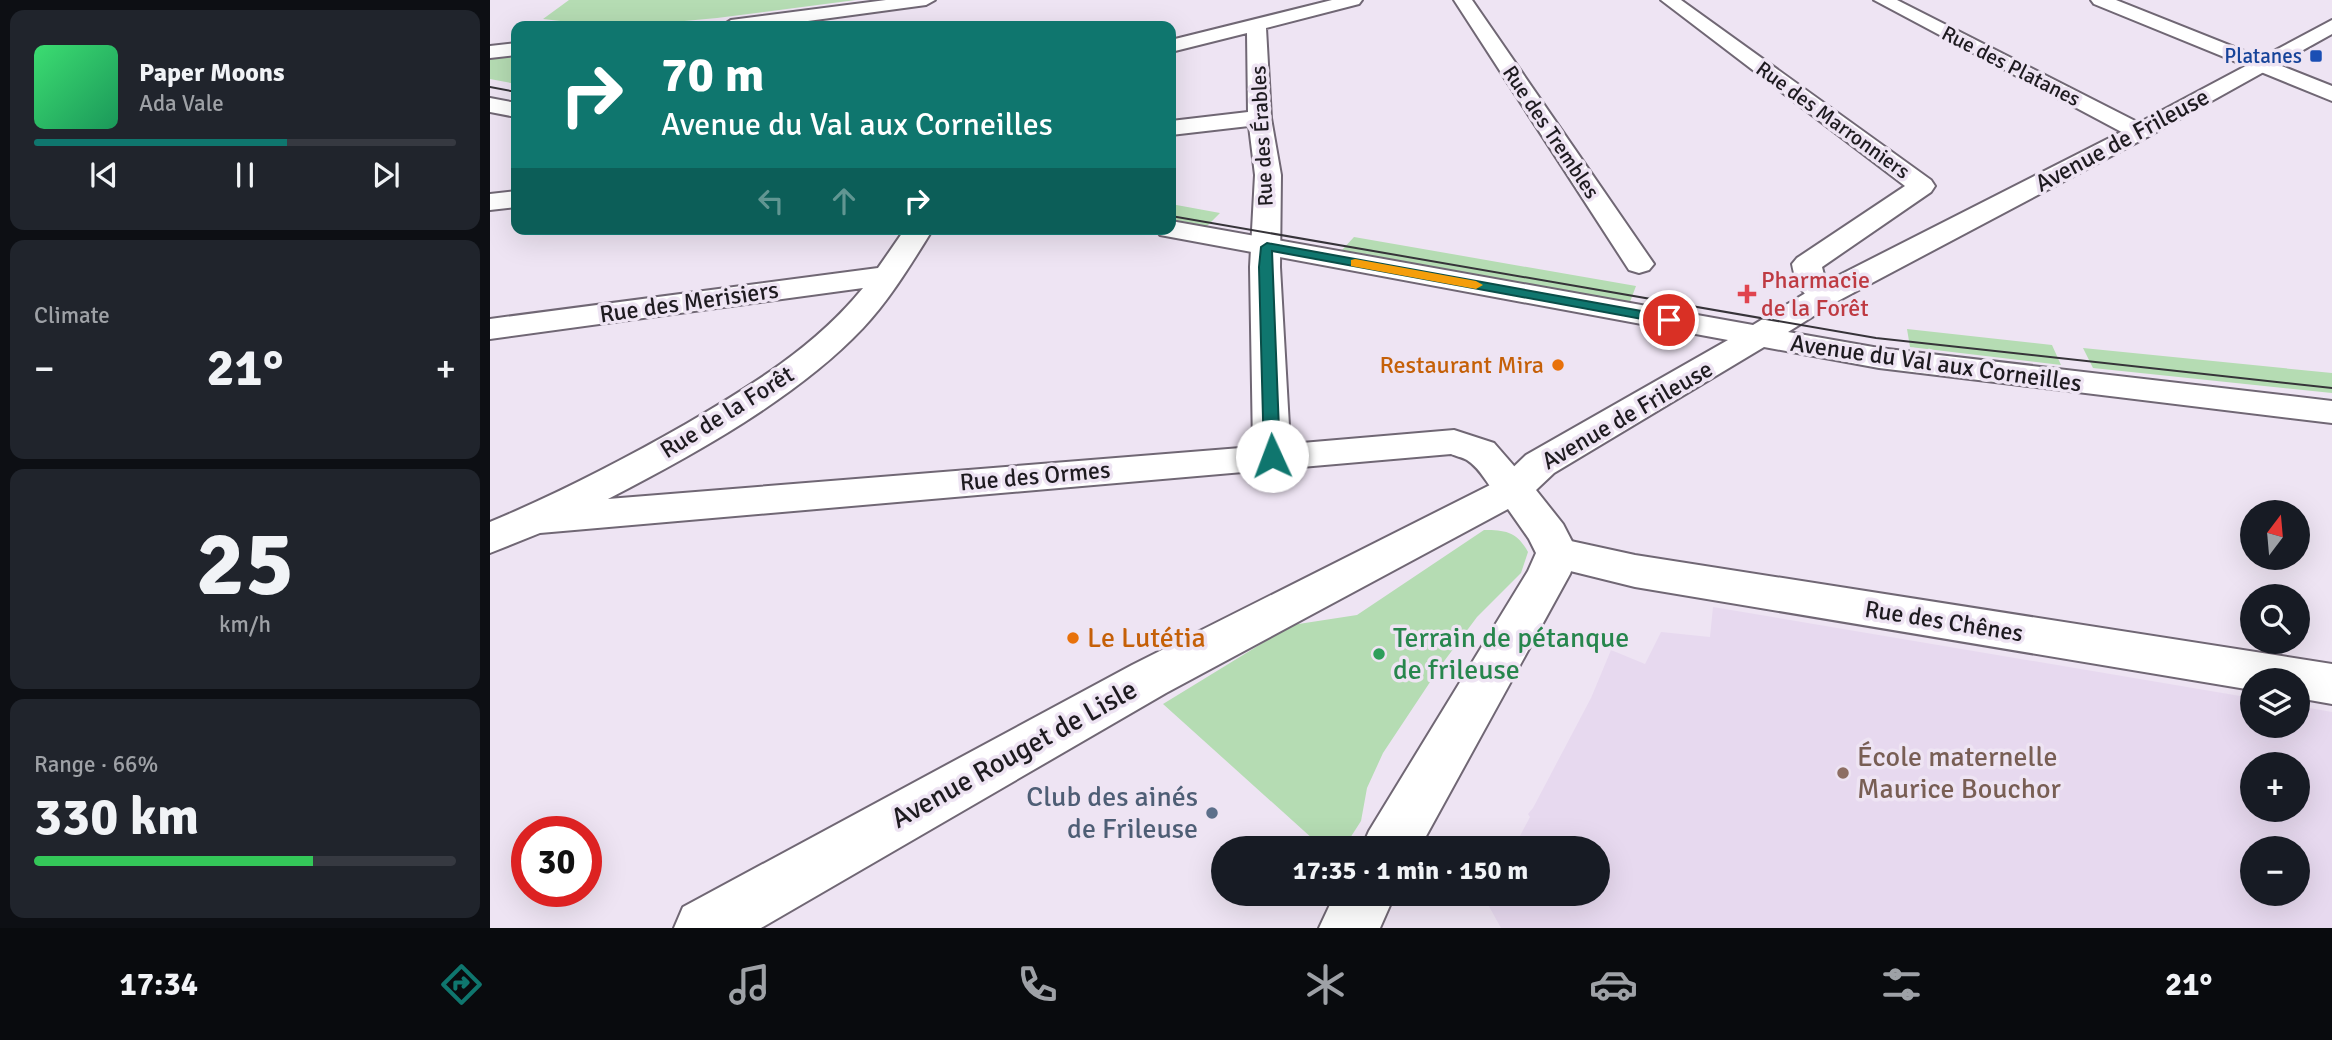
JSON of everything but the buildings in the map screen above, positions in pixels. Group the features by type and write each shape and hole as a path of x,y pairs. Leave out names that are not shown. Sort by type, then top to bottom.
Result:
{"street":[{"path":"769,21 926,0"},
{"path":"1176,45 1353,0"},
{"name":"Rue des Trembles","path":"1463,0 1639,264"},
{"name":"Rue des Marronniers","path":"1670,0 1922,186 1807,264 1810,282 1825,295"},
{"name":"Rue des Platanes","path":"1883,0 2139,132"},
{"path":"2100,0 2332,94"},
{"name":"Rue des Érables","path":"1256,26 1260,118 1268,175 1265,267 1272,456"},
{"name":"Avenue de Frileuse","path":"1514,489 1539,464 1825,295 2139,132 2332,26"},
{"path":"490,52 511,50"},
{"path":"490,105 511,109"},
{"path":"1176,127 1260,118"},
{"path":"490,202 511,200"},
{"name":"Avenue du Val aux Corneilles","path":"1176,230 1758,337 1940,367 2332,412"},
{"name":"Rue de la Forêt","path":"490,538 538,519 674,447 781,381 843,330 889,276 915,235"},
{"name":"Rue des Merisiers","path":"490,329 889,276"},
{"name":"Rue des Ormes","path":"538,519 1454,442 1481,452 1514,489"},
{"path":"1397,836 1548,574 1556,553 1548,534 1514,489"},
{"name":"Avenue Rouget de Lisle","path":"704,928 1149,679 1514,489"},
{"name":"Rue des Chênes","path":"1556,553 1635,571 2332,684"},
{"path":"1349,928 1360,906"}],"shaded area":[{"name":"École maternelle Maurice Bouchor","path":"1713,607 2240,696 2240,738 2310,738 2310,708 2332,712 2332,928 1501,928 1489,906 1610,906 1610,836 1520,836 1530,817 1528,814 1591,698 1611,650 1645,664 1661,632 1710,637"}],"green space":[{"path":"569,0 856,0 684,21 543,19"},
{"path":"511,57 511,83 490,79 490,59"},
{"path":"1176,205 1220,213 1207,226 1176,220"},
{"path":"1354,237 1636,286 1630,302 1342,250"},
{"path":"1907,329 2052,345 2061,365 1910,347"},
{"path":"2083,348 2332,373 2332,393 2093,368"},
{"path":"1484,530 1515,536 1528,552 1521,573 1477,617 1383,753 1367,788 1361,821 1351,836 1310,836 1163,704 1292,625 1357,615"}],"tram line":[{"path":"490,87 511,91"},
{"path":"1176,217 1876,338 2332,388"}],"slow traffic":[{"path":"1355,263 1476,285"}],"place":[{"name":"Platanes","path":"2316,56"},
{"name":"Pharmacie de la Forêt","path":"1747,294"},
{"name":"Restaurant Mira","path":"1558,365"},
{"name":"Le Lutétia","path":"1073,638"},
{"name":"Terrain de pétanque de frileuse","path":"1379,654"},
{"name":"École maternelle Maurice Bouchor","path":"1843,773"},
{"name":"Club des ainés de Frileuse","path":"1212,813"}],"route":[{"path":"1272,456 1265,267 1267,247 1669,320"}]}
